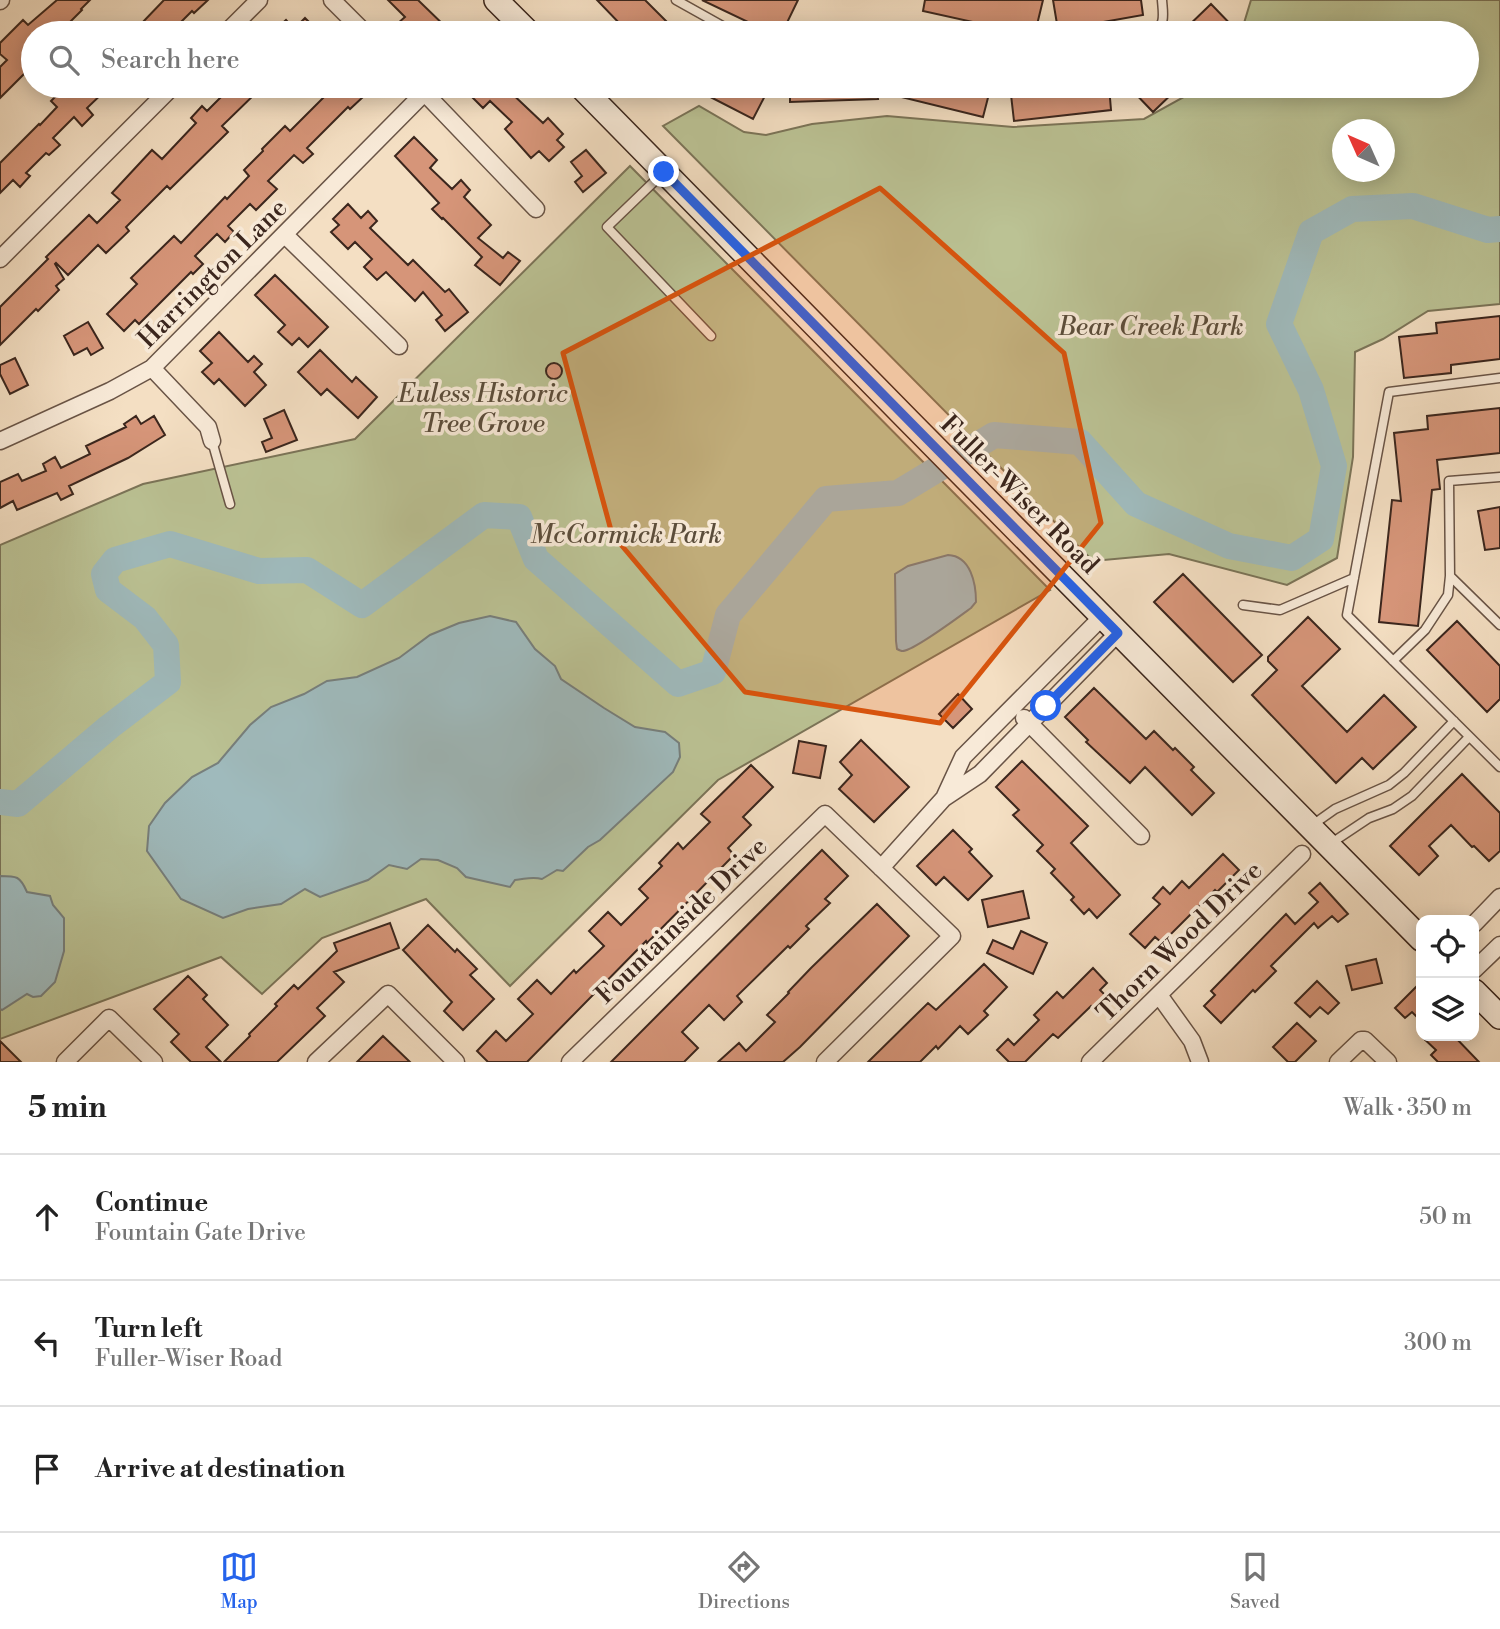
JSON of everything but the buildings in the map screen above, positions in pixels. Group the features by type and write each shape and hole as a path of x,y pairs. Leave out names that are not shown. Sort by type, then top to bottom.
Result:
{"street":[{"path":"238,21 259,0"},
{"path":"332,0 353,21"},
{"path":"496,0 517,21"},
{"path":"0,259 161,98"},
{"name":"Harrington Lane","path":"0,441 110,391 152,368 285,235 413,98"},
{"path":"430,98 536,209"},
{"name":"Fuller-Wiser Road","path":"592,98 1416,934"},
{"path":"285,235 399,346"},
{"path":"152,368 208,426 212,441"},
{"path":"944,798 963,757 1012,706 1110,625"},
{"path":"825,1062 952,936 881,868 944,798 980,774 1029,724 1110,625"},
{"path":"1012,706 1141,836"},
{"name":"Fountainside Drive","path":"570,1062 825,814 881,868"},
{"name":"Thorn Wood Drive","path":"1090,1062 1302,855"},
{"path":"1479,919 1500,897"},
{"path":"1479,965 1500,945"},
{"path":"316,1062 388,994 456,1062"},
{"path":"1159,995 1192,1041 1200,1062"},
{"path":"1479,996 1500,1017"},
{"path":"65,1062 109,1018 154,1062"},
{"path":"1338,1062 1361,1040 1365,1040 1388,1062"}],"lane":[{"path":"676,0 714,21"},
{"path":"1162,0 1163,21"},
{"path":"664,172 607,228 711,337"},
{"path":"1499,766 1347,615 1389,391 1500,379"},
{"path":"212,441 230,504"},
{"path":"1393,661 1425,630 1448,596 1449,481 1500,478"},
{"path":"1450,576 1500,625"},
{"path":"1243,605 1280,610 1354,578"},
{"path":"1309,827 1335,809 1389,785 1454,721"},
{"path":"1328,845 1369,818 1393,809 1412,796 1469,737"}],"highlighted area":[{"path":"880,188 1064,353 1101,523 940,723 745,692 612,534 563,353"}],"green space":[{"name":"Bear Creek Park","path":"1251,0 1500,0 1500,304 1428,311 1383,339 1355,352 1353,457 1337,558 1287,585 1169,554 1093,561 663,126 699,106 744,132 766,135 812,124 887,116 1013,127 1144,119 1182,98 1479,98 1479,21 1245,21"},
{"name":"McCormick Park","path":"630,166 1050,590 718,780 510,986 426,899 322,938 262,994 221,957 0,1039 0,545 143,484 355,439"}],"water":[{"path":"948,555 962,560 971,572 976,602 915,646 902,651 897,649 895,574 908,566"},
{"path":"490,616 516,622 535,649 555,666 561,679 604,708 635,727 665,732 679,743 680,757 673,772 563,871 557,870 542,879 515,880 510,887 466,877 457,868 438,860 421,859 407,869 389,865 368,880 320,897 305,889 281,904 248,909 223,918 181,899 147,851 149,826 165,803 192,777 218,763 250,725 271,707 304,694 327,681 357,677 399,658 430,635 459,623"},
{"path":"0,876 17,878 27,892 50,896 53,905 64,918 64,951 55,982 41,996 33,997 27,994 2,1010 0,1009"}],"waterway":[{"path":"0,802 18,804 109,727 168,682 166,645 145,618 108,590 104,574 115,560 170,544 259,571 307,570 362,605 484,515 519,517 536,559 678,684 713,672 728,615 826,499 898,493 994,435 1080,442 1136,504 1229,546 1292,558 1321,539 1334,466 1311,390 1279,324 1311,232 1352,209 1413,206 1488,230 1500,229"}],"route":[{"path":"664,172 1118,633 1046,706"}],"park label":[{"name":"Euless Historic Tree Grove","path":"483,408"}]}
